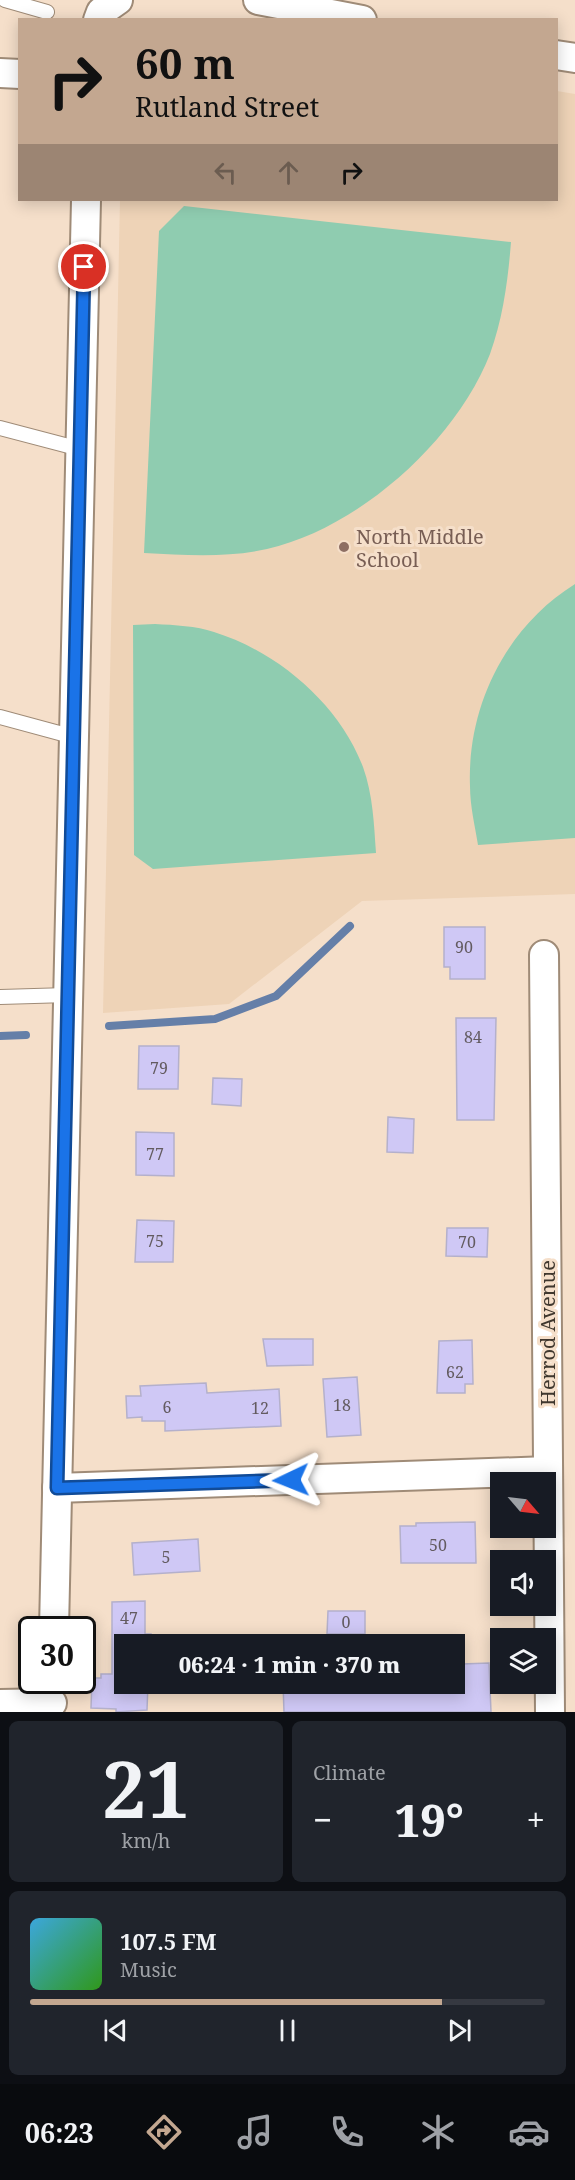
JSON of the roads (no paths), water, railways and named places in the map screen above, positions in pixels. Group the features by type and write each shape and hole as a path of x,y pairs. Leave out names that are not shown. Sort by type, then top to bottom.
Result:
{"street":[{"path":"99,18 101,12 118,0"},
{"path":"266,1 352,18"},
{"path":"558,55 575,58"},
{"path":"0,73 18,74"},
{"path":"54,1616 86,201"},
{"name":"Herrod Avenue","path":"544,954 550,1712"},
{"path":"57,1488 548,1471"},
{"path":"0,1704 52,1698"}],"lane":[{"path":"5,0 46,12"},
{"path":"0,428 80,449"},
{"path":"0,717 74,737"},
{"path":"0,997 68,995"}],"waterway":[{"path":"109,1026 215,1019 276,996 350,926"},
{"path":"0,1036 26,1035"}],"place":[{"name":"North Middle School","path":"344,547"}]}
